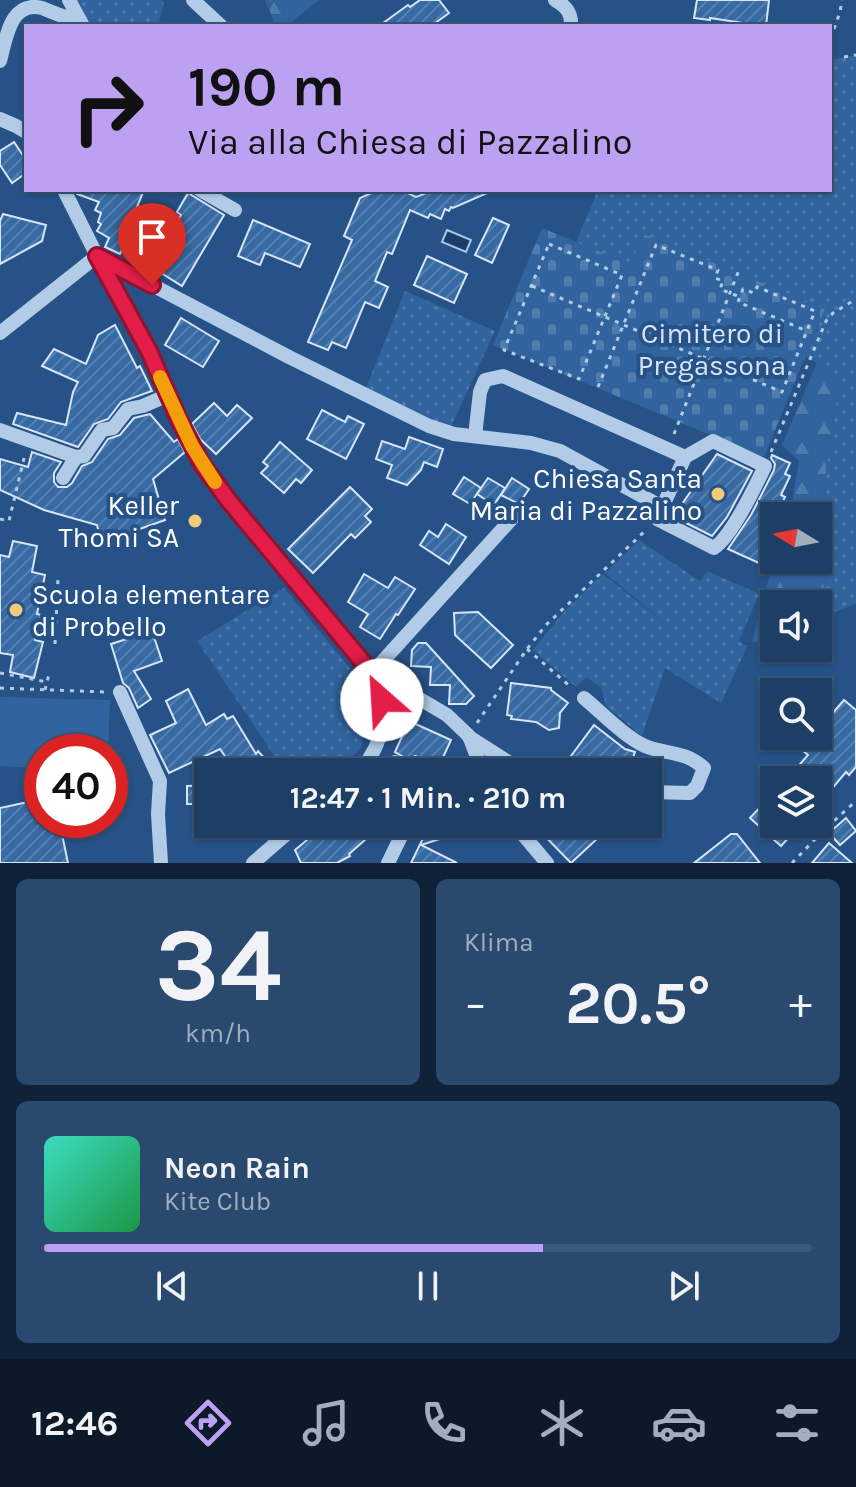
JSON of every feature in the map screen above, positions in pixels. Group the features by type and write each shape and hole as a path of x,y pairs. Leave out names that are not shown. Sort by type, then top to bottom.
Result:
{"street":[{"path":"69,0 82,23"},
{"path":"193,0 219,24"},
{"path":"555,0 568,9 571,24"},
{"path":"0,61 12,20 21,8 35,6 82,23"},
{"path":"0,119 24,131"},
{"path":"65,192 149,351 192,446 216,483 372,673 383,709 380,738 370,758"},
{"path":"204,192 235,210"},
{"path":"0,333 97,256"},
{"path":"97,256 392,410 443,431 531,443 560,451 707,545 717,548 739,516 765,466 713,441 685,457 660,513"},
{"path":"475,436 480,392 485,380 503,376 685,457"},
{"path":"0,430 76,457 84,456 102,430 113,428 128,409 168,395"},
{"path":"63,478 76,457"},
{"path":"372,673 516,514"},
{"path":"380,692 401,691 429,703 469,736 503,758"},
{"path":"120,692 160,781 158,814 161,863"},
{"path":"584,698 646,747 693,758 704,768 697,786 690,793 662,792"},
{"path":"469,736 478,758"},
{"path":"253,863 282,838"},
{"path":"388,863 400,838"},
{"path":"526,838 547,863"}],"path":[{"path":"834,29 842,0"},
{"path":"844,57 856,55"},
{"path":"549,244 622,275 605,317 579,379 504,350 549,244"},
{"path":"598,387 656,245 718,270 715,278 723,281 720,289 740,297"},
{"path":"668,449 739,270"},
{"path":"532,286 782,392 807,331 815,311 757,287 754,293 743,289 738,302 807,331"},
{"path":"765,466 826,321 856,299"},
{"path":"0,519 9,521 28,439"},
{"path":"469,736 527,649 560,611 660,513"},
{"path":"55,644 58,578"},
{"path":"527,649 584,698"},
{"path":"0,673 47,682"},
{"path":"45,690 49,674"},
{"path":"0,688 120,692"},
{"path":"792,863 856,801"}],"green space":[{"path":"75,0 164,2 158,24 89,24"},
{"path":"265,0 319,0 289,24 275,24"},
{"path":"856,55 856,604 832,613 832,590 824,590 824,574 832,574 832,502 825,502 826,470 840,379 806,356 825,309 643,234 630,264 576,242 597,192 832,192 832,60"},
{"name":"Cimitero di Pregassona","path":"542,228 630,264 643,234 825,309 764,457 493,345"},
{"path":"405,291 495,331 450,429 366,388"},
{"path":"817,363 840,378 826,470 825,502 792,502 799,461 782,445"},
{"path":"639,540 700,581 707,571 759,594 739,641 748,645 721,703 665,668 642,736 606,706 601,687 586,677 576,687 533,650 563,613 603,574 671,628 605,573"},
{"path":"770,574 824,574 824,590 766,590"},
{"path":"284,588 362,686 367,700 360,749 350,758 276,758 197,641"},
{"path":"760,612 760,642 752,642"},
{"path":"0,697 110,700 109,734 24,734 24,767 0,766"}],"shaded area":[{"path":"447,230 471,240 466,252 442,242"}],"building":[{"path":"420,0 439,0 449,13 434,24 382,24 408,5 410,7"},
{"path":"697,0 769,0 766,24 694,18"},
{"path":"14,142 24,157 24,174 12,183 0,165 0,151"},
{"path":"143,192 127,231 161,248 181,215 177,212 188,193 224,215 182,286 150,266 152,262 124,246 120,254 105,247 109,238 97,231 101,224 98,222 101,213 95,210 99,202 77,194"},
{"path":"374,192 405,192 416,197 430,192 489,192 451,207 449,211 445,209 441,219 430,214 428,218 410,210 392,254 387,252 375,281 388,287 379,308 365,302 346,348 332,342 328,350 308,342 352,240 344,236 360,198"},
{"path":"3,214 46,225 42,241 0,264 0,221"},
{"path":"493,218 509,225 492,263 475,255"},
{"path":"253,220 310,244 300,267 265,253 260,265 238,256"},
{"path":"427,256 467,274 454,303 414,285"},
{"path":"181,318 219,341 203,367 165,345"},
{"path":"115,325 152,391 121,402 108,419 94,424 78,447 13,424 17,413 66,425 78,382 42,366 54,349 86,364 98,335"},
{"path":"214,403 227,416 237,405 252,418 216,454 200,439 192,424"},
{"path":"322,410 345,422 348,416 364,424 346,459 307,439"},
{"path":"150,414 174,442 178,439 185,452 153,479 165,520 131,532 133,536 115,542 114,538 101,542 97,525 44,510 0,490 0,459 28,467 32,452 61,462 54,473 54,482 58,487 67,487 82,466 92,462 108,439 120,435 134,418"},
{"path":"409,437 443,449 437,467 424,462 407,485 387,478 392,465 376,459 382,441 405,449"},
{"path":"280,442 312,470 301,483 296,479 284,493 261,473 268,466 263,462"},
{"name":"Chiesa Santa Maria di Pazzalino","path":"717,454 752,471 727,517 712,536 675,514"},
{"path":"772,455 790,463 785,474 790,476 781,495 785,497 783,502 760,502 760,564 728,549 751,515 774,470 775,464"},
{"path":"464,477 481,488 470,504 453,494"},
{"path":"488,478 505,488 494,505 477,494"},
{"path":"512,478 529,489 519,504 501,495"},
{"path":"350,487 372,509 365,516 371,522 355,538 351,534 313,573 288,549"},
{"path":"446,524 466,537 449,564 420,545 429,531 438,537"},
{"name":"Scuola elementare di Probello","path":"13,541 37,546 32,572 45,575 35,640 43,642 34,678 10,672 13,655 0,653 0,555 9,557"},
{"path":"364,574 388,588 395,577 415,589 380,639 360,627 368,614 348,602"},
{"path":"478,612 513,645 491,668 455,635 454,613"},
{"path":"152,631 162,661 134,671 151,699 138,708 129,688 123,683 111,644"},
{"path":"418,643 426,643 474,696 466,704 449,704 450,685 430,685 431,667 411,666 412,650"},
{"path":"511,683 551,688 568,703 560,713 559,728 549,730 536,722 511,719 512,716 507,715"},
{"path":"188,689 206,725 224,714 227,719 233,716 256,754 258,751 264,758 226,758 220,749 194,758 194,761 169,773 150,735 176,723 166,701"},
{"path":"844,700 856,710 856,767 849,775 846,772 832,788 832,766 798,766 808,755 804,750 832,750 832,714"},
{"path":"409,721 451,740 443,758 406,758 395,752"},
{"path":"594,725 625,749 635,752 633,758 571,756"},
{"path":"187,786 194,786 194,804 187,804"},
{"path":"24,803 24,838 63,838 68,863 0,863 0,808"},
{"path":"760,807 760,827 750,818"},
{"path":"846,818 856,831 840,845 832,836 832,830"},
{"path":"731,834 737,834 760,863 694,863"},
{"path":"309,838 367,838 350,856 337,863 301,863 295,850"},
{"path":"423,838 443,838 421,845 457,863 411,863"},
{"path":"547,838 598,838 571,863"},
{"path":"772,838 788,838 781,846"},
{"path":"829,843 852,863 812,863"}],"slow traffic":[{"path":"160,377 192,446 215,482"}],"place":[{"name":"Chiesa Santa Maria di Pazzalino","path":"718,494"},
{"name":"Keller Thomi SA","path":"195,521"},
{"name":"Scuola elementare di Probello","path":"16,610"}],"route":[{"path":"152,285 97,256 149,351 202,464 229,501 372,673 382,700"}]}
